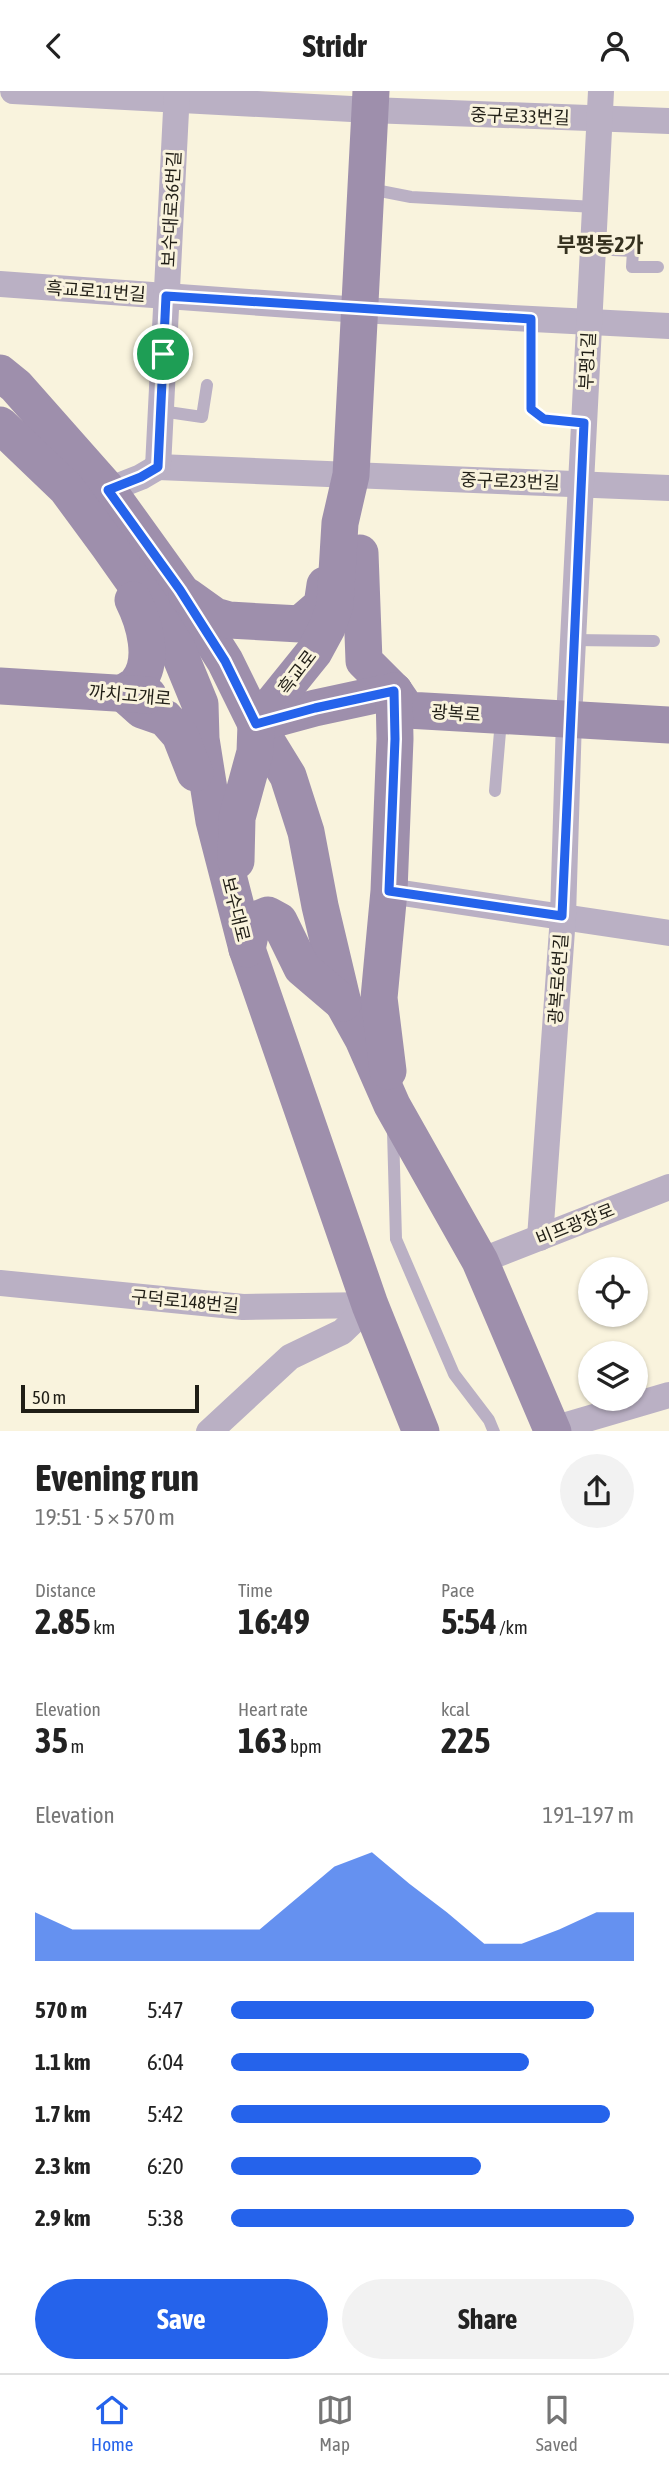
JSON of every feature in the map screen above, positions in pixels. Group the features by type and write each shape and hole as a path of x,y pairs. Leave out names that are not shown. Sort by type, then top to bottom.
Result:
{"main road":[{"name":"흑교로","path":"256,724 314,652 335,605 340,523 351,475 370,101"},
{"path":"0,373 16,386 108,490 180,590 225,661 256,724 288,776 306,832 343,1003 363,1039 392,1105 480,1261 553,1430"},
{"name":"보수대로","path":"0,425 66,488 149,603 177,648 200,704 201,739 214,821 247,949 370,1305 421,1431"},
{"name":"흑교로","path":"351,475 359,521 364,661 394,691"},
{"path":"180,590 215,616 229,620 300,624 322,605 325,580 340,523"},
{"path":"108,545 137,609 146,641 146,662 138,683 123,693 142,709 165,718 180,735 195,773 203,823 217,871 236,907"},
{"name":"까치고개로","path":"0,686 165,696 200,704 256,724"},
{"path":"256,724 394,691 395,739 389,891 379,998 392,1105"},
{"name":"광복로","path":"394,691 407,710 669,725"},
{"path":"236,907 237,818 255,752 256,724"},
{"path":"247,949 253,921 268,915 279,922 302,968 343,1003"}],"street":[{"name":"중구로33번길","path":"13,91 370,101 599,119 669,121"},
{"name":"부평1길","path":"569,719 601,91"},
{"name":"보수대로36번길","path":"158,467 176,95"},
{"name":"흑교로11번길","path":"0,284 360,310 669,326"},
{"name":"중구로23번길","path":"158,467 669,488"},
{"path":"108,490 158,467"},
{"name":"광복로6번길","path":"540,1238 562,916 569,719"},
{"path":"389,891 669,933"},
{"name":"비프광장로","path":"480,1261 669,1187"},
{"name":"구덕로148번길","path":"0,1283 243,1307 370,1305"},
{"path":"209,1431 290,1357 342,1332 370,1305"},
{"path":"553,1430 669,1395"}],"lane":[{"path":"366,189 411,197 595,207"},
{"path":"593,249 634,251 632,267 658,267"},
{"path":"531,319 531,409 544,419 584,423"},
{"path":"160,411 202,417 207,385"},
{"path":"573,640 654,641"},
{"name":"광복로","path":"495,791 502,716"},
{"path":"392,1105 396,1239 454,1374 489,1420 494,1431"}],"district":[{"name":"부평동2가","path":"600,244"}],"route":[{"path":"166,296 531,319 531,409 544,419 584,423 562,916 389,891 395,739 394,691 256,724 225,661 180,590 108,490 158,467 163,354 166,296"}]}
